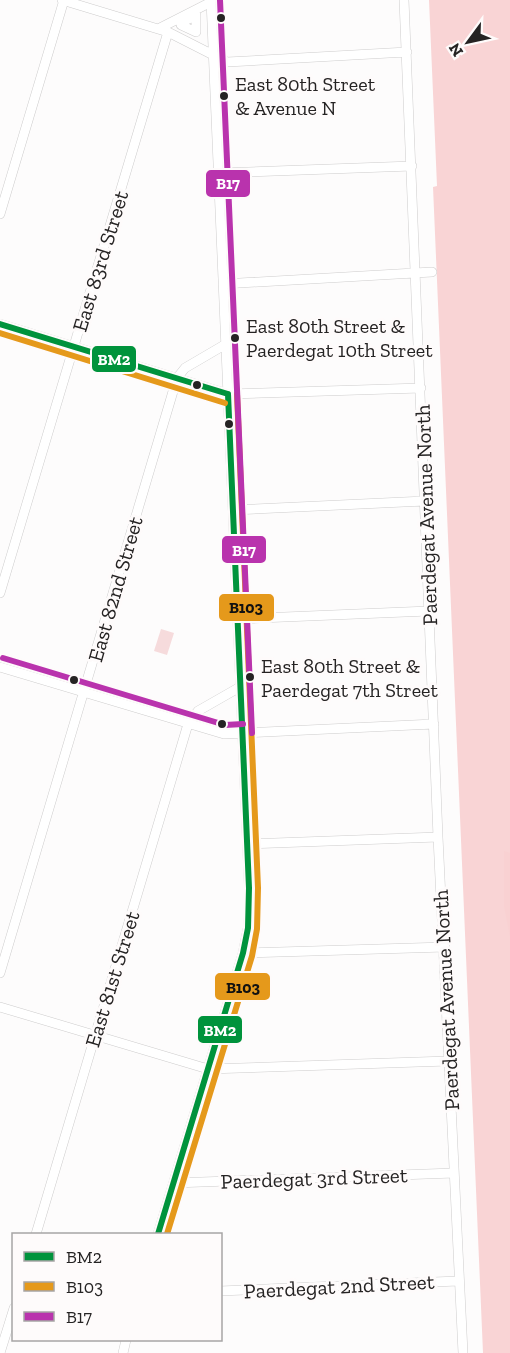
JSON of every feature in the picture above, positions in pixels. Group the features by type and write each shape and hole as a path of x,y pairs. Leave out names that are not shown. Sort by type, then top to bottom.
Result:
{"street":[{"path":"0,214 63,0 168,32 227,62 407,52"},
{"name":"Paerdegat Avenue North","path":"404,0 438,837 463,1353"},
{"path":"158,29 211,1 250,907 243,953 158,1233"},
{"name":"East 83rd Street","path":"0,593 168,32"},
{"path":"218,173 411,166"},
{"path":"223,284 432,272"},
{"path":"0,324 228,394 421,388"},
{"path":"177,378 185,368 226,344"},
{"name":"East 82nd Street","path":"0,973 177,378"},
{"path":"233,510 425,501"},
{"path":"238,620 429,611"},
{"path":"0,667 224,734 434,724"},
{"path":"188,724 198,711 240,687"},
{"name":"East 81st Street","path":"36,1233 188,724"},
{"path":"247,844 438,837"},
{"path":"243,953 444,947"},
{"path":"0,1007 208,1069 448,1061"},
{"name":"Paerdegat 3rd Street","path":"174,1184 454,1173"},
{"name":"Paerdegat 2nd Street","path":"222,1292 458,1281"},
{"path":"3,1351 12,1316"}],"shaded area":[{"path":"429,0 510,0 510,1353 483,1353 433,187 437,186"},
{"path":"161,629 174,633 167,655 154,651"},
{"path":"504,851 510,853 510,937 504,906"}],"transit line":[{"name":"B17","path":"220,0 252,733"},
{"name":"BM2","path":"0,324 228,394"},
{"name":"B103","path":"0,333 225,403"},
{"name":"BM2","path":"158,1233 243,953 248,928 249,888 228,394"},
{"name":"B103","path":"167,1233 252,956 257,929 258,888 237,394"},
{"name":"B17","path":"3,658 225,725 243,724"}],"place":[{"name":"East 80th Street & Avenue N","path":"224,96"},
{"name":"East 80th Street & Paerdegat 10th Street","path":"235,338"},
{"name":"East 80th Street & Paerdegat 7th Street","path":"250,677"}]}
